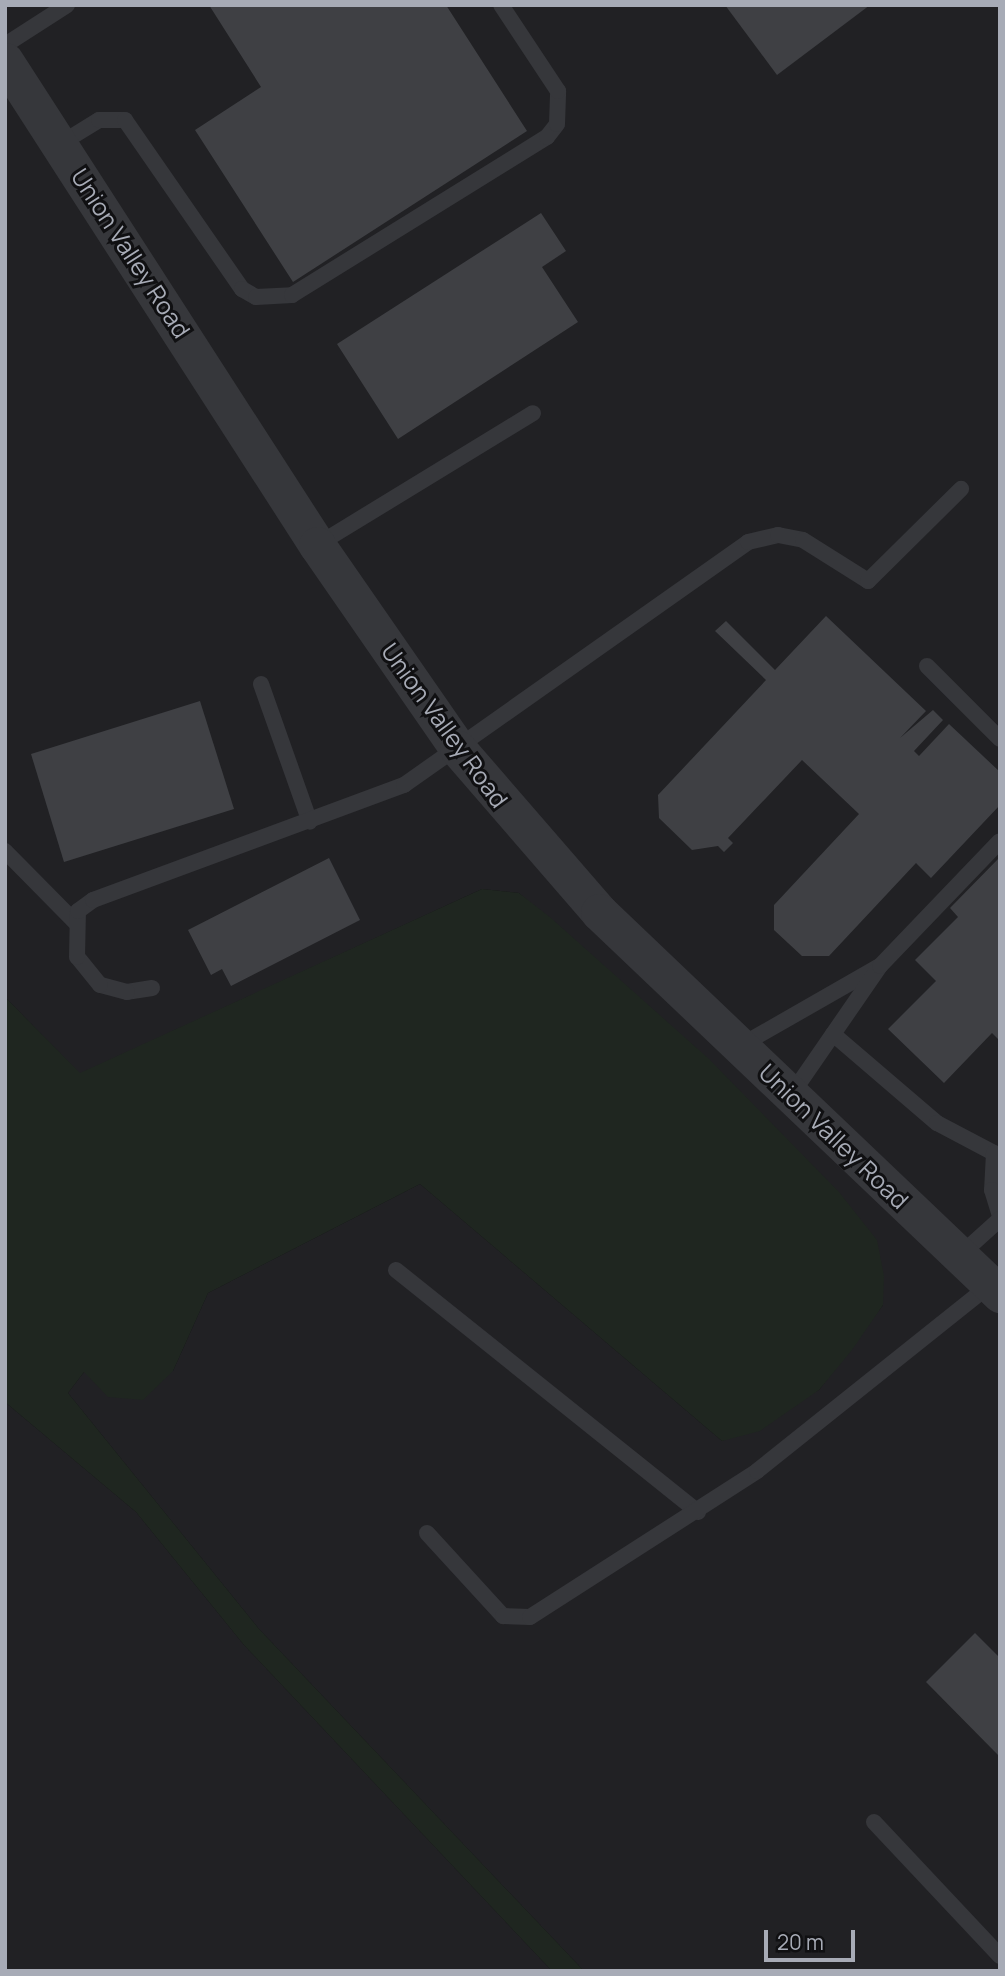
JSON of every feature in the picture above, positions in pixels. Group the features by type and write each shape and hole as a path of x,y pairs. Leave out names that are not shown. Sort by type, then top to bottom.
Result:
{"street":[{"name":"Union Valley Road","path":"5,61 317,545 458,749 599,912 995,1290"}],"lane":[{"path":"5,45 67,5"},
{"path":"60,144 99,120 125,120 242,289 274,298 326,278 547,136 562,110 558,91 500,5"},
{"path":"317,545 533,414"},
{"path":"152,988 127,992 100,985 76,957 75,922 93,900 310,822 404,785 748,542 778,535 803,540 868,581 961,489"},
{"path":"927,666 1000,739"},
{"path":"261,684 310,822"},
{"path":"791,1095 880,966 1000,841"},
{"path":"5,851 75,922"},
{"path":"740,1046 880,966"},
{"path":"833,1034 937,1123 994,1153 992,1191 1000,1218 959,1256"},
{"path":"396,1270 698,1513"},
{"path":"427,1533 503,1616 530,1617 698,1513 995,1290"},
{"path":"874,1822 1000,1956"}],"shaded area":[{"path":"5,5 1000,5 1000,1971 584,1971 259,1629 68,1393 84,1372 173,1371 208,1293 420,1184 722,1441 819,1390 883,1305 649,1007 519,893 482,889 80,1074 5,997"},
{"path":"482,889 519,893 551,918 709,1059 839,1192 877,1240 884,1276 883,1305 852,1350 819,1390 760,1431 722,1441 420,1184 208,1293 173,1371 143,1400 108,1397 84,1372 68,1393 259,1629 584,1971 552,1971 244,1645 136,1512 5,1402 5,997 80,1073"},
{"path":"5,1402 136,1512 244,1645 552,1971 5,1971"}],"building":[{"path":"209,5 446,5 527,131 293,282 195,130 261,87"},
{"path":"725,5 870,5 777,75"},
{"path":"541,213 566,251 542,267 578,322 398,439 337,344"},
{"path":"826,616 926,711 900,738 933,710 943,720 914,751 919,756 949,724 1000,772 1000,805 931,878 916,863 829,956 802,956 774,930 774,905 859,814 802,760 728,838 733,843 724,852 718,846 692,850 659,818 658,795 766,680 715,631 726,621 775,670"},
{"path":"200,701 234,809 64,862 31,754"},
{"path":"1000,857 1000,1041 992,1033 944,1083 888,1029 936,981 915,960 958,917 950,908"},
{"path":"329,858 360,920 231,986 222,969 211,975 188,930"},
{"path":"975,1633 1000,1658 1000,1757 926,1682"}]}
